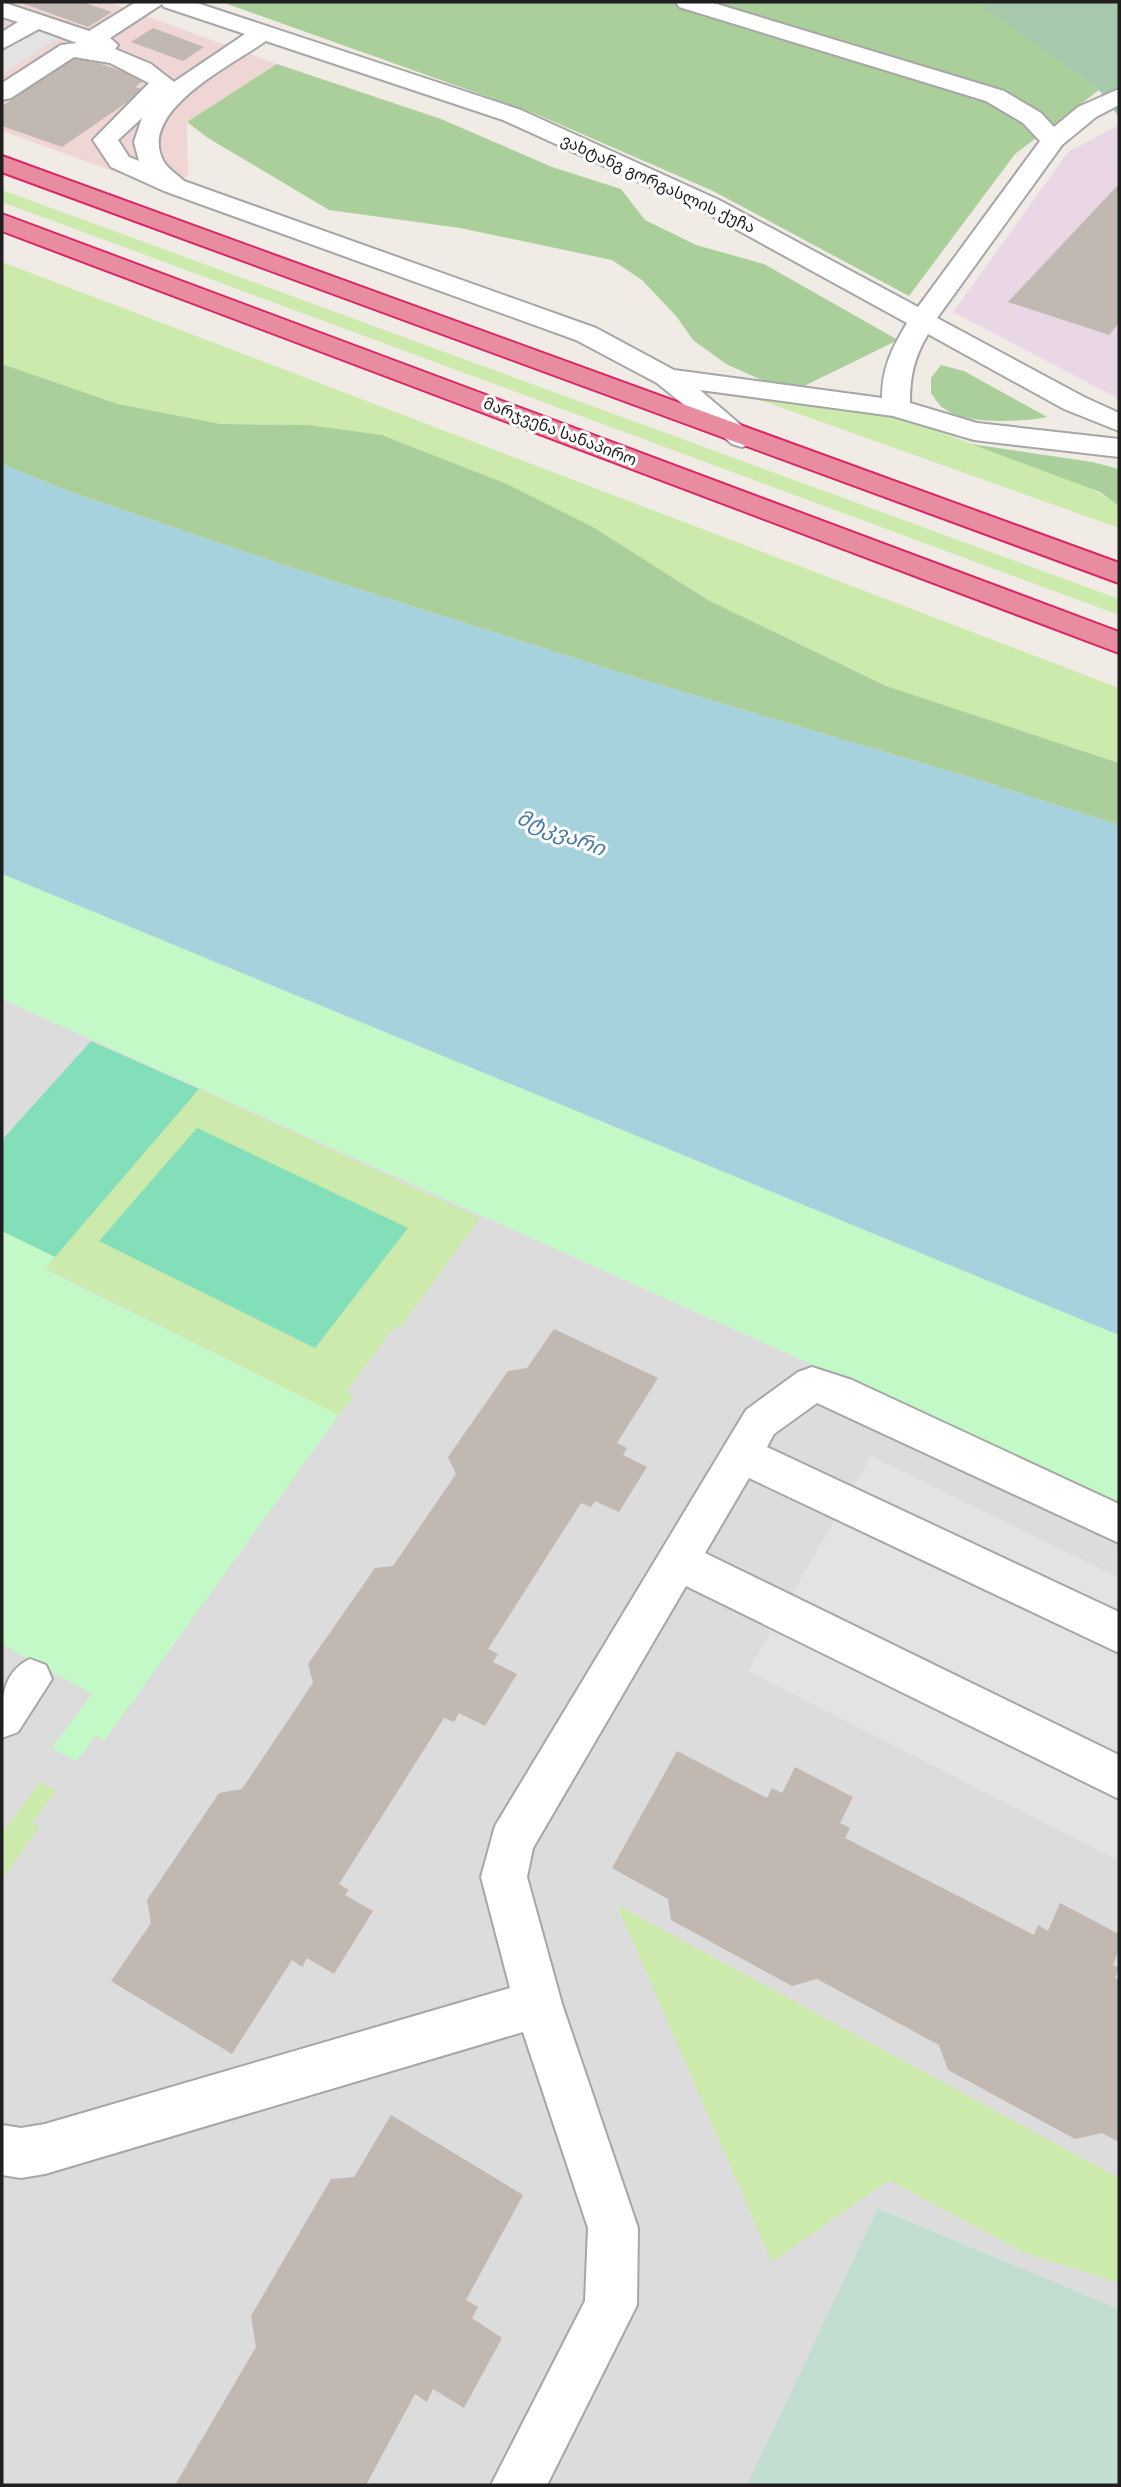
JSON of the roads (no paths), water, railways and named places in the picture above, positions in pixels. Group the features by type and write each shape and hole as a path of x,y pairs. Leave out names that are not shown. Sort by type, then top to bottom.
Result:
{"highway":[{"path":"2,164 742,438 1119,574"},
{"name":"მარჯვენა სანაპირო","path":"2,222 1119,643"}],"street":[{"path":"2,79 152,2"},
{"name":"ვახტანგ გორგასლის ქუჩა","path":"172,2 512,115 710,205 923,318 1074,403 1119,423"},
{"path":"687,2 995,96 1032,118 1053,140"},
{"path":"2,9 197,78"},
{"path":"2,42 36,21"},
{"path":"175,186 152,163 147,140 153,117 168,97 262,33"},
{"path":"2,93 69,50 80,49 104,55 151,72 162,82 157,93 111,131 105,140 120,162 175,186 586,334 667,377 742,438"},
{"path":"896,408 896,377 899,365 923,318 1053,140 1087,112 1119,96"},
{"path":"667,377 896,408 974,431 1119,447"},
{"path":"518,2485 611,2305 613,2228 538,2004 504,1877 511,1842 760,1422 812,1384 838,1392 1119,1524"},
{"path":"740,1454 1119,1633"},
{"path":"678,1561 1119,1778"},
{"path":"2,1717 30,1679"},
{"path":"2,2150 21,2153 45,2149 538,2004"}],"water":[{"name":"მტკვარი","path":"2,464 65,490 280,564 643,680 982,781 1119,825 1119,1335 2,874"}]}
